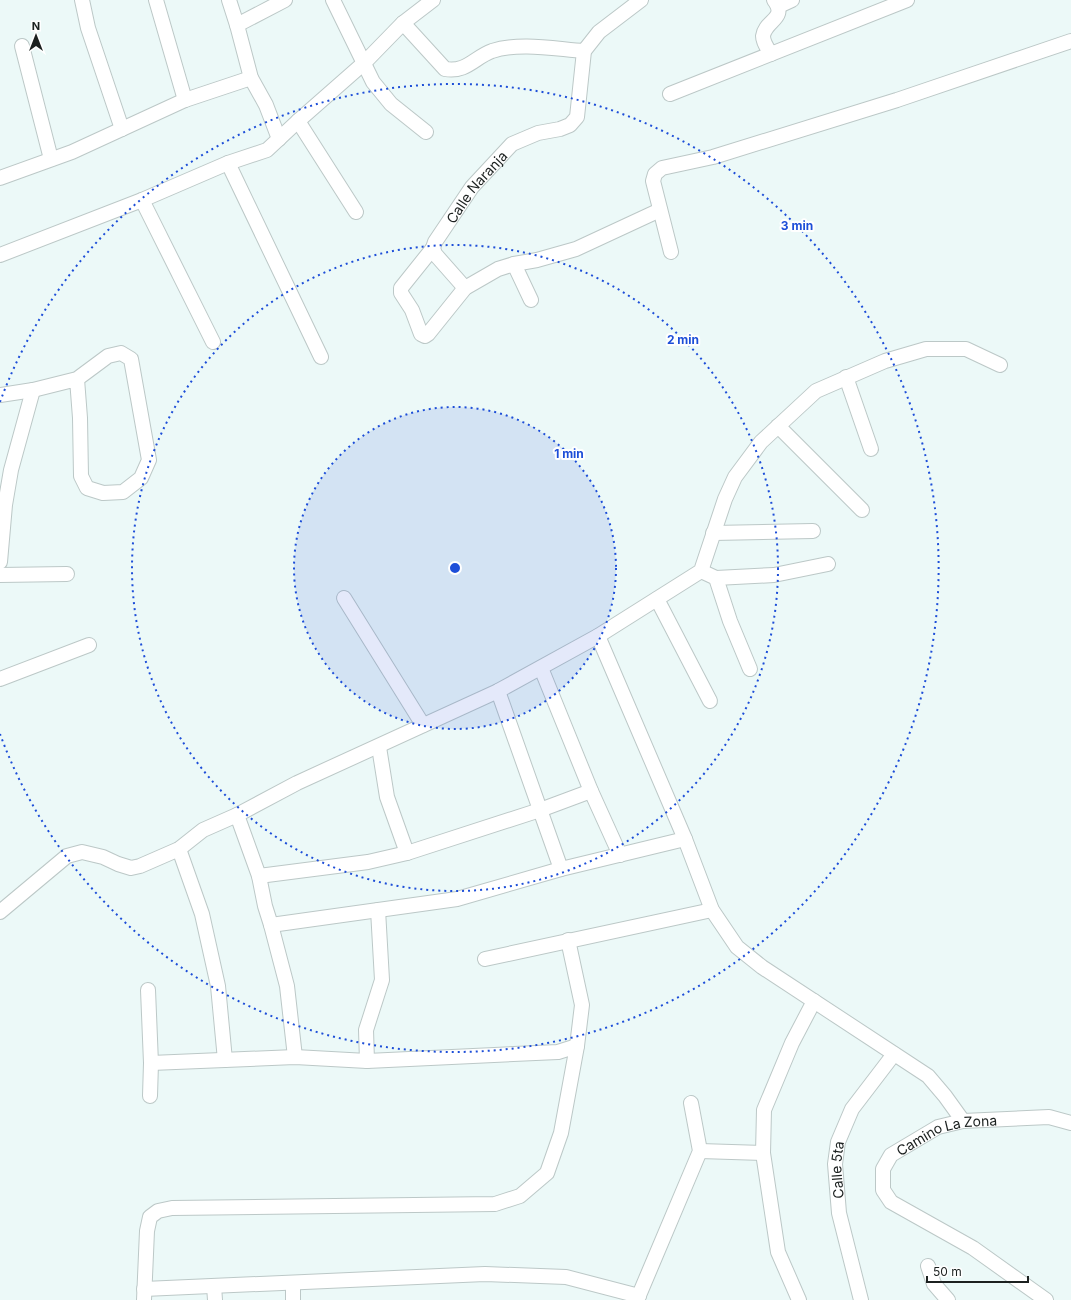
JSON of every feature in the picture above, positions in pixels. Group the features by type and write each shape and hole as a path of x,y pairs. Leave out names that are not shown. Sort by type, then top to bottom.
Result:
{"street":[{"path":"82,0 88,28 122,129"},
{"path":"156,0 185,100"},
{"path":"229,0 251,78 266,105 279,139"},
{"path":"237,25 286,0"},
{"path":"333,0 373,82 391,104 426,132"},
{"path":"0,255 142,200 228,163 267,150 364,63 404,23 415,6 433,0"},
{"path":"404,23 445,68 453,70 461,69 492,51 516,46 584,51 599,32 641,0"},
{"path":"771,54 764,43 763,36 767,27 774,22 778,14 776,3 792,0"},
{"path":"670,94 907,0"},
{"path":"671,252 653,181 655,174 662,168 713,157 897,100 1071,40"},
{"path":"22,46 51,159"},
{"name":"Calle Naranja","path":"465,288 425,336 421,334 412,310 401,293 400,288 433,248 435,242 472,187 512,144 538,134 570,125 577,117 584,51"},
{"path":"0,178 72,152 185,100 251,78"},
{"path":"298,121 356,212"},
{"path":"228,163 321,358"},
{"path":"142,200 213,342"},
{"path":"433,248 435,254 465,288 498,269 576,249 660,210"},
{"path":"514,264 531,300"},
{"path":"0,912 66,856 82,852 102,857 131,868 140,866 178,849 203,830 237,815 298,783 498,692 598,636 701,571 725,499 735,477 761,442 816,391 885,361 926,349 966,349 1000,365"},
{"path":"0,395 33,390 77,379 108,356 121,353 132,359 149,460 141,478 123,492 103,493 87,488 81,476 80,418 77,379"},
{"path":"846,377 871,449"},
{"path":"0,562 5,505 11,470 33,390"},
{"path":"778,426 862,510"},
{"path":"713,533 813,531"},
{"path":"701,571 716,578 774,575 828,564"},
{"path":"0,575 67,574"},
{"path":"716,578 730,621 750,669"},
{"path":"344,598 423,725"},
{"path":"657,599 710,701"},
{"path":"598,636 685,839 712,910 737,946 762,967 928,1076 963,1121"},
{"path":"0,679 89,645"},
{"path":"541,668 591,791 620,855"},
{"path":"498,692 561,869"},
{"path":"379,747 387,797 407,854"},
{"path":"259,876 368,862 407,854 540,810 591,791"},
{"path":"237,815 259,876 265,906 287,986 295,1057"},
{"path":"271,925 457,899 561,869 685,839"},
{"path":"178,849 202,914 218,986 225,1060"},
{"path":"367,1061 366,1030 382,980 378,910"},
{"path":"485,959 712,910"},
{"path":"568,940 582,1005 577,1046 561,1133 547,1172 520,1196 495,1204 172,1208 158,1211 150,1217 147,1231 144,1294 215,1293 293,1283 485,1274 566,1277 638,1298 700,1151 692,1103"},
{"path":"148,990 151,1063 150,1096"},
{"path":"799,1300 778,1252 763,1153 764,1110 792,1043 814,1001"},
{"path":"151,1063 295,1057 367,1061 558,1052 577,1046"},
{"name":"Calle 5ta","path":"861,1300 839,1213 835,1164 838,1142 852,1109 894,1054"},
{"name":"Camino La Zona","path":"1046,1300 973,1248 891,1202 883,1190 883,1169 891,1155 938,1127 963,1121 1050,1117 1071,1122"},
{"path":"700,1151 763,1153"},
{"path":"928,1266 934,1284 948,1300"},
{"path":"293,1283 293,1300"}]}
